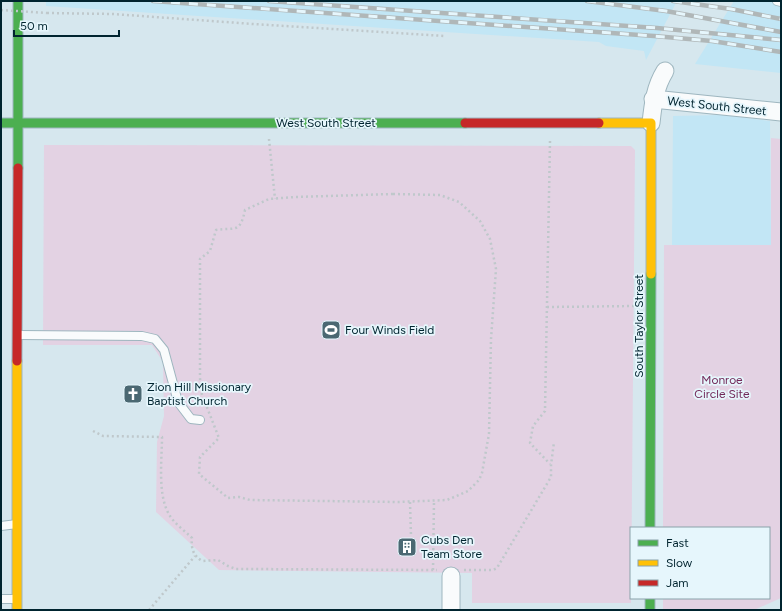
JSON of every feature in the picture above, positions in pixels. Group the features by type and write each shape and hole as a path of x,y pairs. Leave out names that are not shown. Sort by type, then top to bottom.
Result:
{"street":[{"path":"17,610 18,1"},
{"path":"651,123 653,99 659,81 665,70"},
{"name":"West South Street","path":"653,99 781,112"},
{"name":"West South Street","path":"1,123 651,123"},
{"name":"South Taylor Street","path":"650,527 651,123"},
{"path":"7,440 18,440"},
{"path":"451,572 451,610"},
{"path":"650,599 650,610"}],"lane":[{"path":"777,1 781,2"},
{"path":"18,336 142,336 155,339 164,350 178,402 191,419 200,420"},
{"path":"1,526 17,524"},
{"path":"1,599 17,599"}],"path":[{"path":"1,10 47,13 113,14 445,36"},
{"path":"268,138 275,199"},
{"path":"550,140 545,411 533,426 530,443 551,464"},
{"path":"394,194 440,195 459,202 480,220 490,239 496,269 491,339 489,434 482,473 479,480 468,491 447,500 410,502 250,500 239,497 228,498 199,474 200,456 219,438 201,392 200,259 210,251 216,230 230,230 237,228 241,224 245,210 269,199 275,199 394,194"},
{"path":"547,307 637,306"},
{"path":"94,431 103,436 162,437 162,486 164,502 170,516 192,538 191,546 195,556 202,561 218,560 228,566 236,568 433,570 451,572 493,570 497,568 551,477 554,442"},
{"path":"433,570 434,501"},
{"path":"410,502 410,536"},
{"path":"148,610 195,556"}],"shaded area":[{"path":"46,1 677,1 646,60 644,51 606,46 599,42 46,6"},
{"path":"734,1 781,1 781,73 695,64"},
{"path":"722,115 770,121 771,245 672,245 673,116"}],"green space":[{"name":"Monroe Circle Site","path":"771,138 781,139 781,598 754,610 663,610 663,599 770,599 770,527 663,527 664,245 771,245"},
{"path":"44,145 631,146 635,150 632,527 630,527 631,603 472,603 472,573 219,570 156,512 157,442 164,416 163,362 152,345 43,345"}],"railway":[{"path":"153,1 654,36 712,41 781,52"},
{"path":"269,1 657,28 781,40"},
{"path":"587,1 666,11 781,32"},
{"path":"673,1 731,9 781,19"}],"traffic: fast":[{"path":"18,1 18,168"},
{"path":"1,123 465,123"},
{"path":"650,527 651,274"},
{"path":"650,599 650,610"}],"traffic: slow":[{"path":"599,123 651,123 651,274"},
{"path":"17,361 17,610"}],"traffic: jam":[{"path":"465,123 599,123"},
{"path":"17,361 18,168"}],"place":[{"name":"Four Winds Field","path":"331,330"},
{"name":"Zion Hill Missionary Baptist Church","path":"133,394"},
{"name":"Cubs Den Team Store","path":"407,547"}]}
